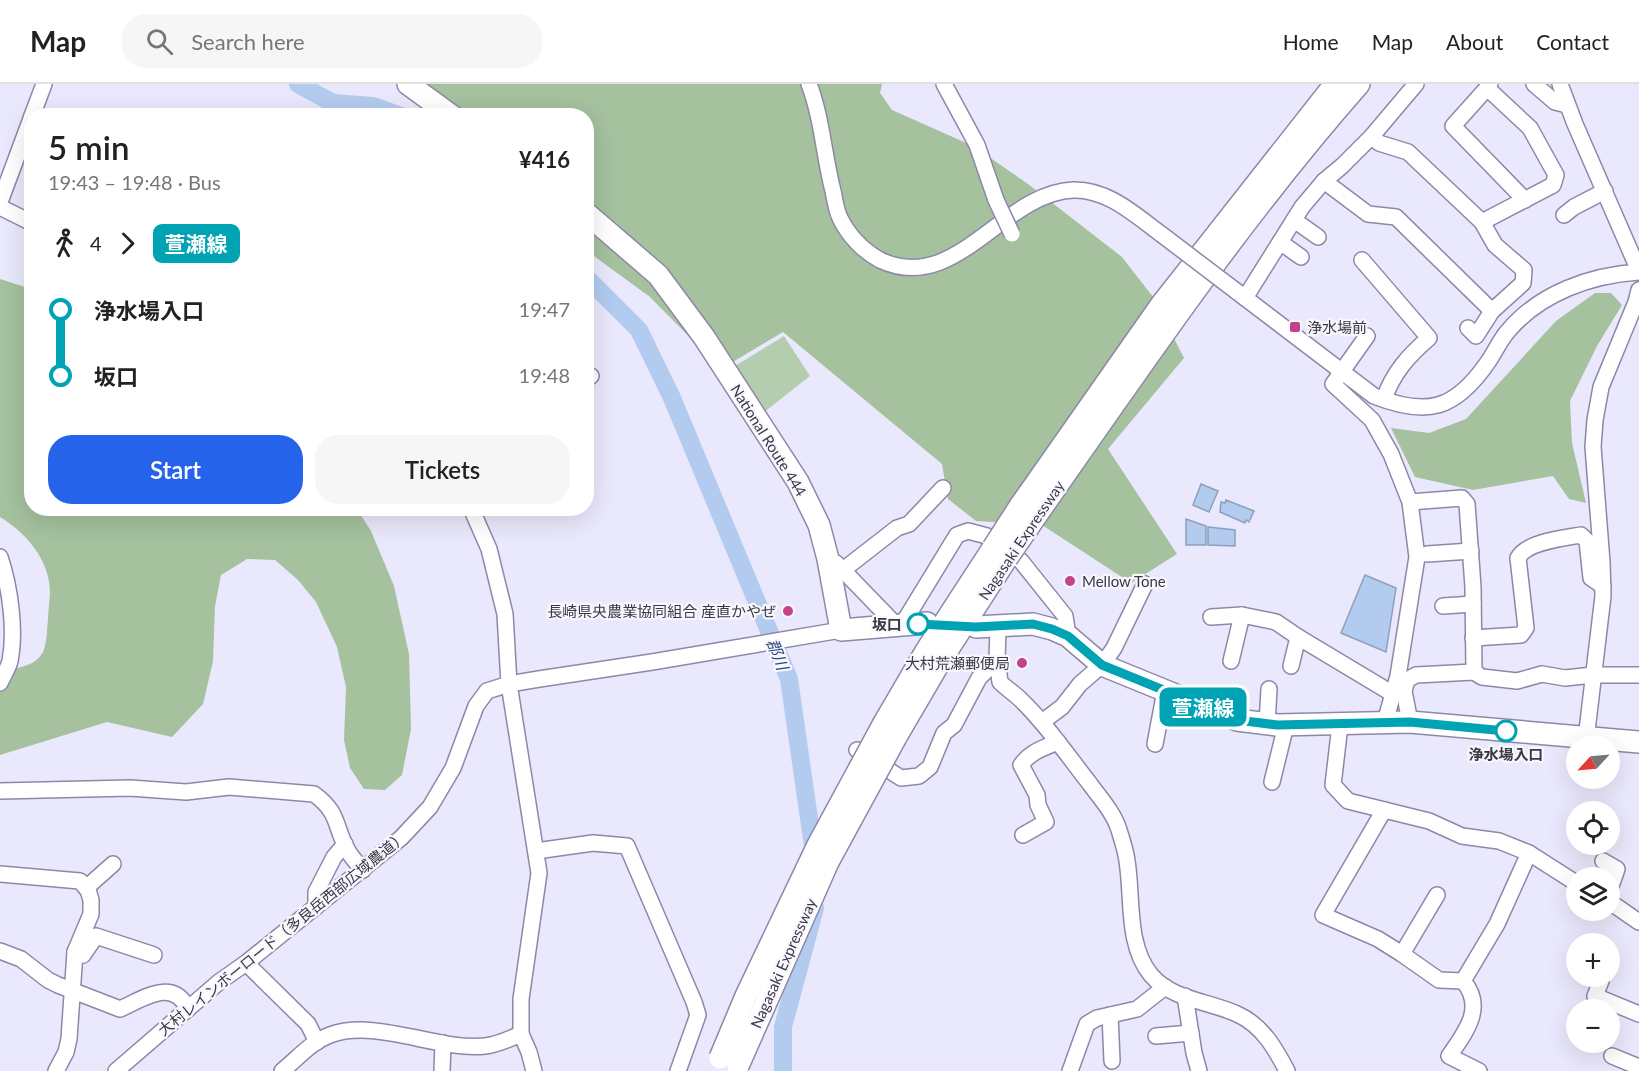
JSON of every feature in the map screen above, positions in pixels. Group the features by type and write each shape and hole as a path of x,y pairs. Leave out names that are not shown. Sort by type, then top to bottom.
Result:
{"highway":[{"path":"408,84 441,108"},
{"name":"Nagasaki Expressway","path":"727,1067 760,1013 890,730 941,660 1000,553 1161,305 1335,84"},
{"name":"Nagasaki Expressway","path":"1028,511 1256,210 1359,84"},
{"name":"National Route 444","path":"594,220 658,275 704,337 798,482 819,525 841,630"},
{"path":"841,630 927,623"},
{"path":"976,627 1033,624 1052,629 1068,636 1102,665 1237,720 1276,724 1340,725 1410,722 1566,737"},
{"path":"1620,741 1639,742"}],"street":[{"path":"35,108 44,84"},
{"path":"809,84 818,115 827,170 839,217 852,237 870,255 891,265 917,267 943,262 964,250 1028,204 1053,192 1075,190 1099,194 1118,202 1374,396 1398,405 1421,409 1446,403 1467,388 1487,364 1508,331 1534,307 1576,284 1614,273 1639,272 1560,84"},
{"path":"944,84 978,146 996,200 1012,234"},
{"path":"1240,294 1324,181 1372,136 1416,84"},
{"path":"1533,84 1556,102 1568,105"},
{"path":"1482,222 1525,200 1553,185 1556,175 1530,128 1488,86 1453,126 1525,200"},
{"path":"1372,136 1379,143 1408,152 1482,222 1495,245 1524,270 1523,283 1492,311 1476,336 1468,328"},
{"path":"0,202 24,138"},
{"path":"1324,181 1368,214 1396,217 1492,311"},
{"path":"1564,215 1574,207 1605,191"},
{"path":"0,207 24,220"},
{"path":"1294,220 1318,237"},
{"path":"1280,242 1301,257"},
{"path":"1362,260 1429,338 1408,356 1390,383 1384,399"},
{"path":"1586,735 1601,625 1603,586 1593,447 1595,420 1601,387 1639,290"},
{"path":"1367,336 1333,384 1372,420 1391,454 1410,502 1417,557 1398,676 1385,722"},
{"path":"843,570 897,528 909,524 943,488"},
{"path":"1410,502 1462,498 1467,504 1473,604 1473,672"},
{"path":"475,516 489,549 505,614 509,684 539,873 520,999 520,1034 533,1065"},
{"path":"826,553 899,625 957,535 968,531 987,536 1021,561 1065,616 1068,636"},
{"path":"1473,638 1521,635 1526,628 1518,558 1520,553 1533,546 1581,535 1587,541 1591,578 1603,586"},
{"path":"1428,554 1471,551"},
{"path":"0,557 6,574 13,638 9,664 0,683"},
{"path":"1042,722 1062,707 1080,684 1102,665 1114,648 1145,584"},
{"path":"1443,606 1473,604"},
{"path":"1211,617 1242,615 1276,622 1393,694"},
{"path":"1232,661 1242,615"},
{"path":"998,627 997,660 1000,682 1020,698 1042,722 1108,809 1118,827 1127,859 1134,932 1140,955 1151,975 1165,987 1237,1014 1254,1024 1276,1050 1287,1071"},
{"name":"大村レインボーロード（多良岳西部広域農道）","path":"116,1071 219,982 246,963 401,838 430,807 453,768 476,706 487,691 509,684 652,663 841,630"},
{"path":"1291,666 1298,637"},
{"path":"857,750 901,778 919,776 930,767 944,733 954,725 979,678 997,660"},
{"path":"1410,722 1404,691 1407,680 1416,675 1473,672 1482,677 1517,681 1542,674 1565,678 1593,675 1639,675"},
{"path":"1269,689 1276,724 1272,782"},
{"path":"1155,744 1165,691"},
{"path":"1340,725 1333,785 1348,801 1429,821 1462,836 1499,841 1529,853 1566,877"},
{"path":"1023,835 1046,822 1038,805 1037,795 1021,765 1027,756 1058,742"},
{"path":"0,791 130,788 186,792 229,787 314,794 325,802 334,814 348,851 363,870"},
{"path":"1384,810 1323,915 1378,939 1439,980 1463,981 1470,989 1473,1003 1472,1015 1466,1031 1449,1056 1479,1071"},
{"path":"536,851 593,843 627,846 698,1015 678,1071"},
{"path":"316,907 316,892 334,857 345,844"},
{"path":"1463,981 1497,924 1529,853"},
{"path":"1603,861 1614,867"},
{"path":"86,888 113,864"},
{"path":"0,874 80,881 91,900 91,914 75,952 69,1039 66,1052 56,1071"},
{"path":"1402,954 1437,895"},
{"path":"1620,909 1639,922"},
{"path":"75,952 83,955 96,936 154,955"},
{"path":"0,951 21,959 48,980 120,1009 163,991 172,992 183,999 188,1009"},
{"path":"246,963 308,1024 317,1042"},
{"path":"1070,1071 1087,1024 1097,1018 1137,1010 1165,987"},
{"path":"1599,987 1595,996 1639,1014"},
{"path":"1185,996 1199,1071"},
{"path":"1110,1015 1112,1061"},
{"path":"282,1071 317,1042 330,1035 349,1031 379,1032 443,1043 485,1046 520,1034"},
{"path":"1156,1036 1191,1033"},
{"path":"442,1071 443,1043"},
{"path":"1612,1056 1639,1067"},
{"path":"533,1065 538,1058 542,1071"}],"green space":[{"path":"423,84 882,84 880,93 892,110 973,146 1028,184 1122,257 1153,297 1184,358 1108,449 1177,554 1131,583 1042,525 976,521 948,499 942,464 783,332 721,369 650,297 594,256 594,108 435,108"},
{"path":"0,279 24,287 24,516 361,516 371,531 394,586 409,654 411,729 402,775 385,790 364,789 350,768 344,740 346,687 337,647 316,602 298,580 275,560 247,559 221,575 215,606 213,661 203,704 172,737 107,722 0,755 0,677 11,670 34,662 43,652 47,636 50,591 49,579 41,558 19,531 0,517"},
{"path":"1595,293 1611,293 1622,305 1597,346 1570,401 1572,443 1586,503 1569,499 1553,476 1473,490 1415,477 1391,428 1429,433 1466,419 1556,321"},
{"path":"784,336 810,376 763,413 735,366"}],"water":[{"path":"1201,484 1218,491 1209,512 1193,505"},
{"path":"1226,500 1254,511 1249,522 1246,520 1245,523 1220,512 1221,502 1225,503"},
{"path":"1186,519 1206,526 1206,545 1186,545"},
{"path":"1208,527 1235,530 1235,546 1208,545"},
{"path":"1365,575 1396,588 1386,652 1341,633"}],"waterway":[{"name":"郡川","path":"298,84 333,103 379,108"},
{"name":"郡川","path":"594,285 639,330 672,398 789,679 815,860"},
{"name":"郡川","path":"783,1071 783,1027 815,908"}],"bus line":[{"name":"萱瀬線","path":"918,624 998,627 1033,624 1052,629 1068,636 1102,665 1237,720 1277,725 1410,722 1506,731"}],"place":[{"name":"浄水場前","path":"1295,327"},
{"name":"Mellow Tone","path":"1070,581"},
{"name":"長崎県央農業協同組合 産直かやぜ","path":"788,611"},
{"name":"坂口","path":"918,624"},
{"name":"大村荒瀬郵便局","path":"1022,663"},
{"name":"浄水場入口","path":"1506,731"}]}
